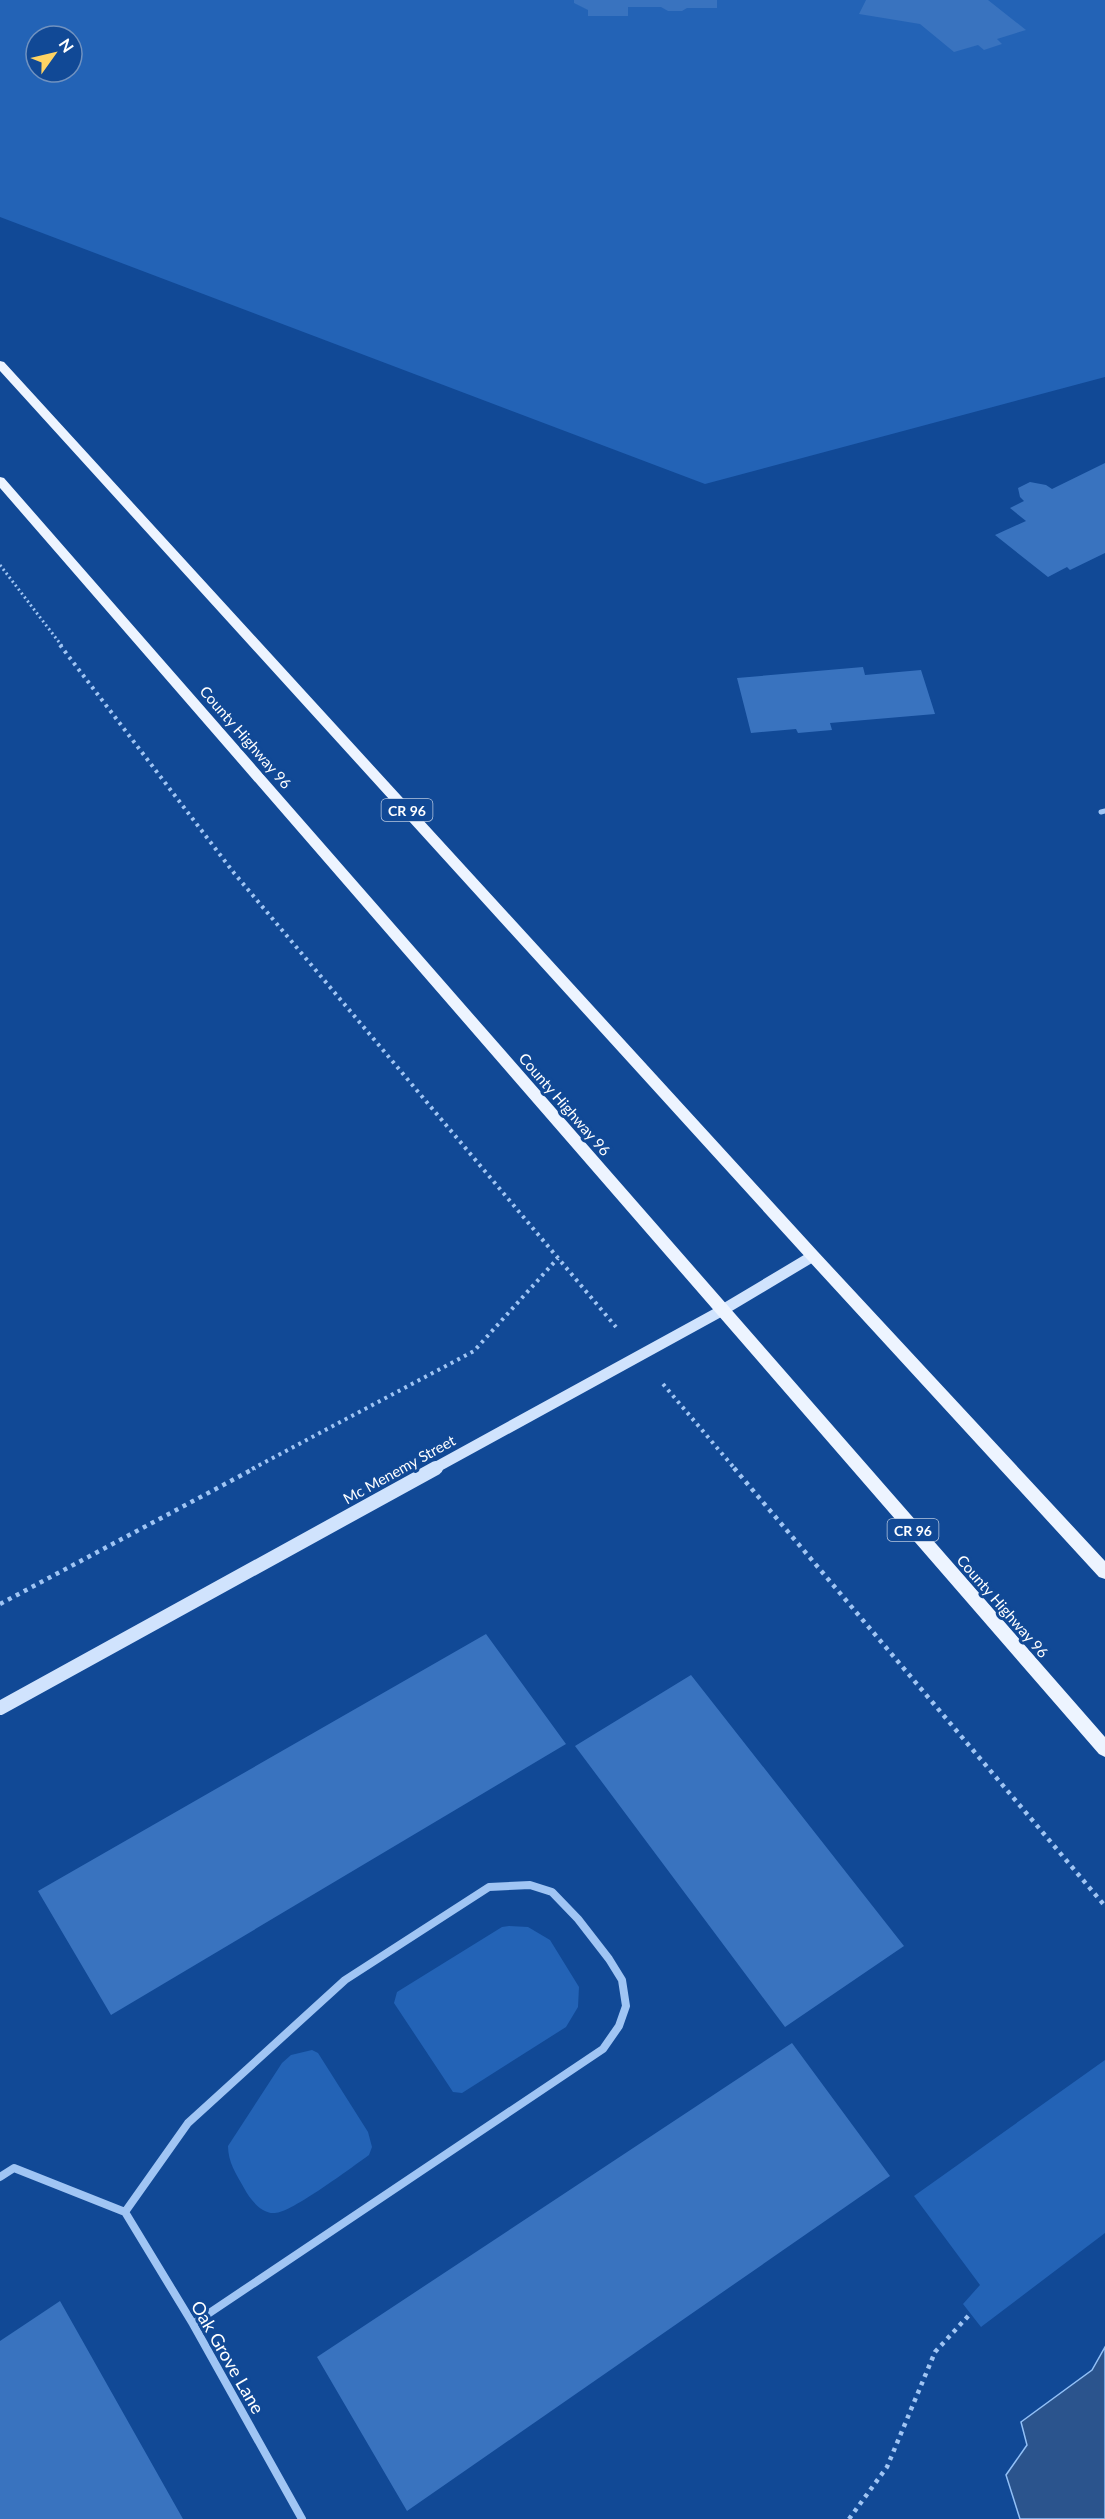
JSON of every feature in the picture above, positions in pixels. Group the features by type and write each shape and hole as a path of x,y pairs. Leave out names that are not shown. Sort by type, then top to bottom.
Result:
{"main road":[{"name":"CR 96","path":"0,364 813,1256 1105,1572"},
{"name":"County Highway 96","path":"0,481 1105,1749"}],"street":[{"name":"Mc Menemy Street","path":"0,1708 721,1311 813,1256"},
{"path":"0,2177 14,2168 126,2212 188,2123 345,1980 489,1887 508,1884 528,1885 551,1891 568,1907 621,1978 626,2001 614,2035 603,2049 193,2324"},
{"name":"Oak Grove Lane","path":"126,2212 193,2324 302,2519"}],"path":[{"path":"0,565 234,873 1105,1906"},
{"path":"0,1604 474,1351 558,1258"},
{"path":"849,2519 887,2467 935,2352 970,2314"}],"shaded area":[{"path":"0,0 1105,0 1105,377 705,484 0,217"},
{"path":"502,1927 528,1927 550,1940 579,1987 578,2007 566,2027 462,2093 453,2092 394,2003 397,1992"},
{"path":"312,2050 318,2053 368,2132 372,2147 369,2155 307,2198 283,2211 270,2213 257,2205 246,2192 231,2163 228,2146 282,2063 291,2055"},
{"path":"1105,2060 1105,2233 981,2327 963,2304 980,2285 914,2196"},
{"path":"1105,2347 1105,2519 1020,2519 1006,2475 1027,2445 1021,2422 1092,2370"}],"building":[{"path":"574,0 717,0 717,8 687,8 682,11 668,11 661,7 628,7 628,16 588,16 588,10 574,3"},
{"path":"866,0 988,0 1026,30 997,39 1002,44 984,50 978,45 954,52 920,24 859,14"},
{"path":"1105,463 1105,553 1070,570 1067,567 1048,577 995,535 1026,521 1010,508 1024,501 1020,497 1018,488 1030,482 1046,485 1052,489"},
{"path":"863,667 865,675 921,670 935,714 830,723 832,730 798,733 796,729 751,733 737,678"},
{"path":"486,1634 566,1744 111,2015 38,1891"},
{"path":"691,1675 904,1946 785,2027 575,1746"},
{"path":"792,2043 890,2176 407,2511 317,2357"},
{"path":"60,2301 183,2519 0,2519 0,2341"}]}
